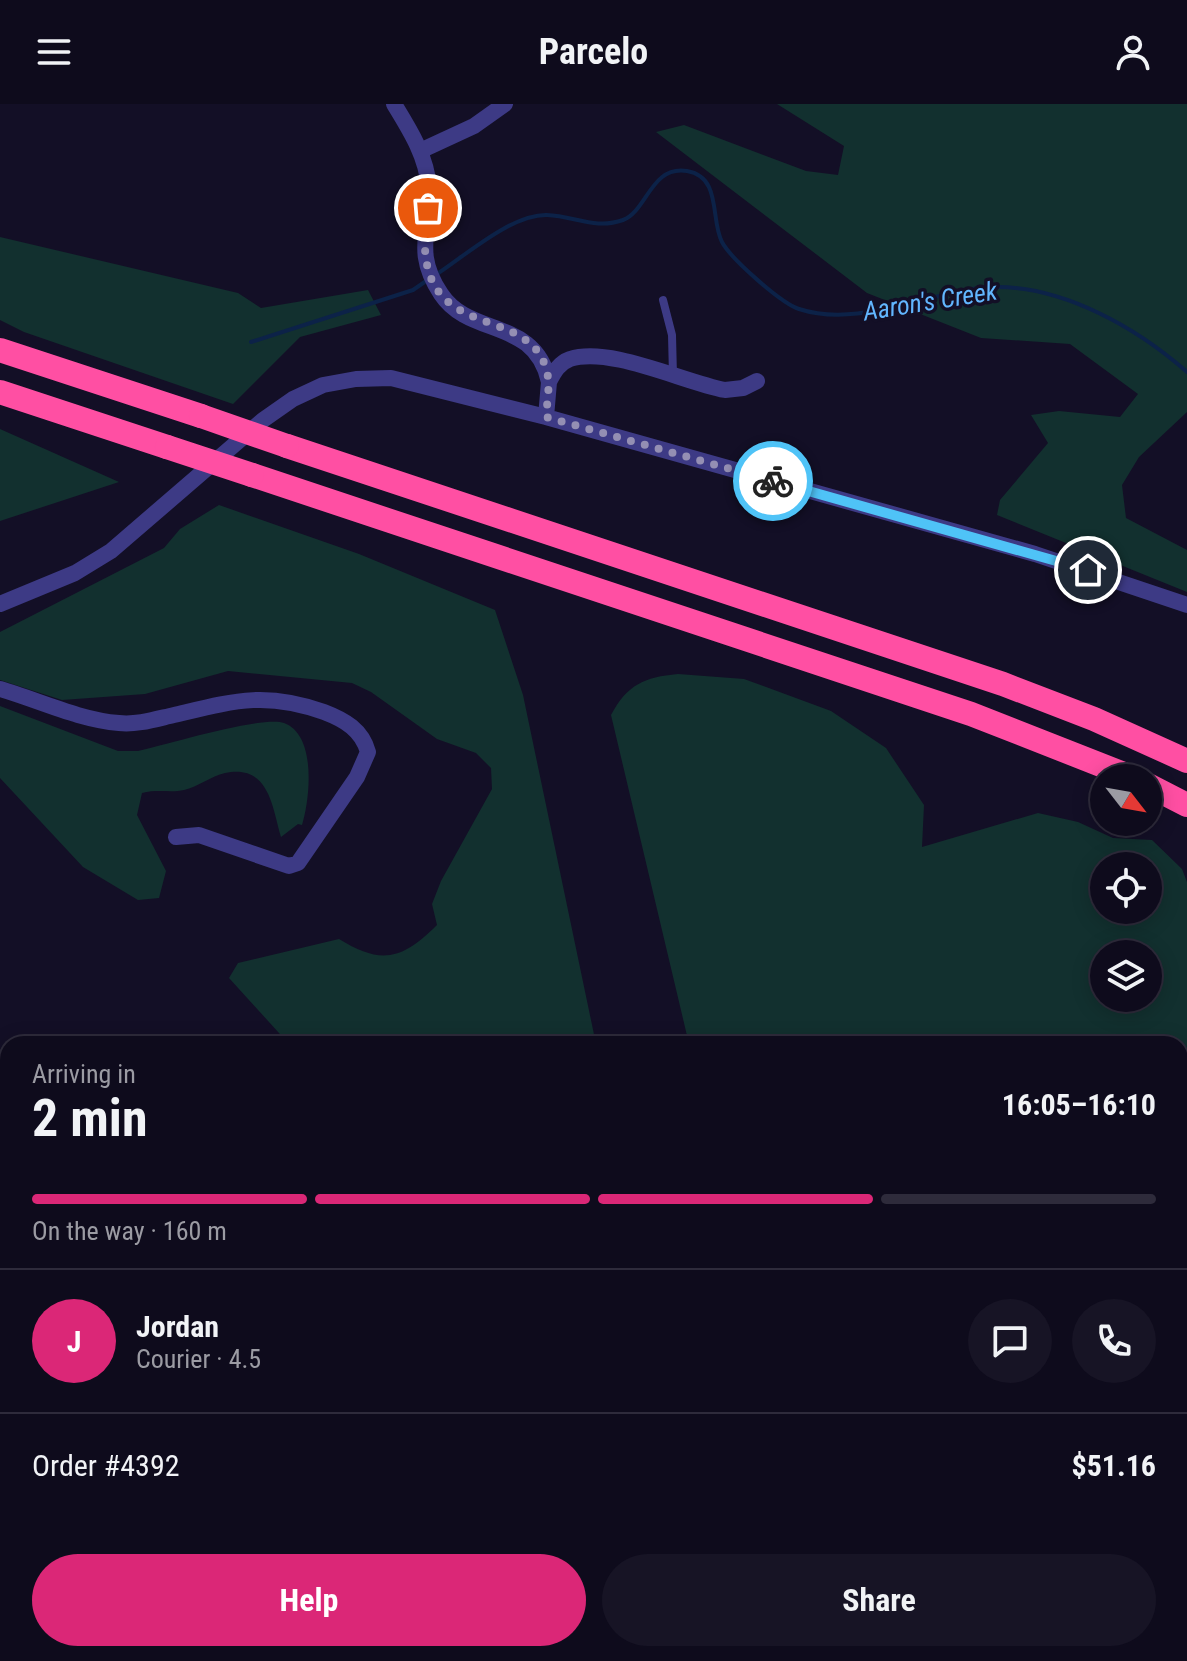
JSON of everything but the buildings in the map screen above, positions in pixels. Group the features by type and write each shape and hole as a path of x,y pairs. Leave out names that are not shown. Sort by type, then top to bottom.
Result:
{"highway":[{"path":"0,350 1003,684 1094,719 1187,761"},
{"path":"0,392 971,714 1098,764"},
{"path":"1162,792 1187,805"}],"street":[{"path":"394,104 420,151 429,187 423,257 434,283 454,308 521,338 536,350 546,365 549,382 546,417"},
{"path":"420,151 474,126 505,104"},
{"path":"549,382 557,368 569,360 589,357 618,360 725,390 743,388 757,381"},
{"path":"0,604 75,573 111,551 263,420 293,399 323,385 356,379 391,378 546,417 1035,554 1187,605"},
{"path":"0,689 118,723 139,723 233,702 283,699 332,715 353,727 364,740 368,752 357,777 298,863 289,866 199,835 176,837"}],"lane":[{"path":"663,300 672,335 673,376"}],"green space":[{"path":"777,104 1187,104 1187,412 1139,457 1122,485 1126,518 1187,550 1187,592 997,515 1000,500 1048,443 1031,415 1059,411 1120,417 1138,394 1070,344 981,338 867,293 656,132 684,125 806,171 838,175 844,146"},
{"path":"0,237 238,293 261,308 368,290 381,315 300,337 233,404 24,332 0,320"},
{"path":"0,429 119,482 0,521"},
{"path":"219,505 359,554 495,610 523,695 594,1036 282,1036 229,978 238,963 339,939 367,953 379,955 391,955 413,946 437,925 432,904 441,881 492,789 491,768 476,753 437,739 371,692 352,683 228,671 145,694 62,700 0,680 0,632 164,548 180,529"},
{"path":"678,674 744,679 831,711 886,748 924,805 922,847 1038,813 1078,822 1090,827 1090,836 1152,840 1182,869 1187,882 1187,1036 687,1036 611,715 623,696 638,684"},
{"path":"0,706 118,751 138,751 256,723 284,723 295,730 306,754 309,784 302,825 298,824 281,837 266,790 260,781 240,772 220,774 184,790 142,793 137,815 166,871 159,898 138,900 83,867 0,778"}],"waterway":[{"name":"Aaron's Creek","path":"437,274 504,228 533,216 557,216 603,224 623,220 638,208 657,181 675,171 687,171 706,181 713,200 718,233 727,250 769,290 799,309 832,315 849,314 882,310 972,289 1023,289 1074,302 1099,313 1146,340 1187,372"},
{"name":"Aaron's Creek","path":"251,342 413,290 429,279"}],"way so far":[{"path":"428,208 423,257 434,283 454,308 521,338 536,350 546,365 549,382 546,417 773,481"}],"route":[{"path":"773,481 1088,570"}]}
